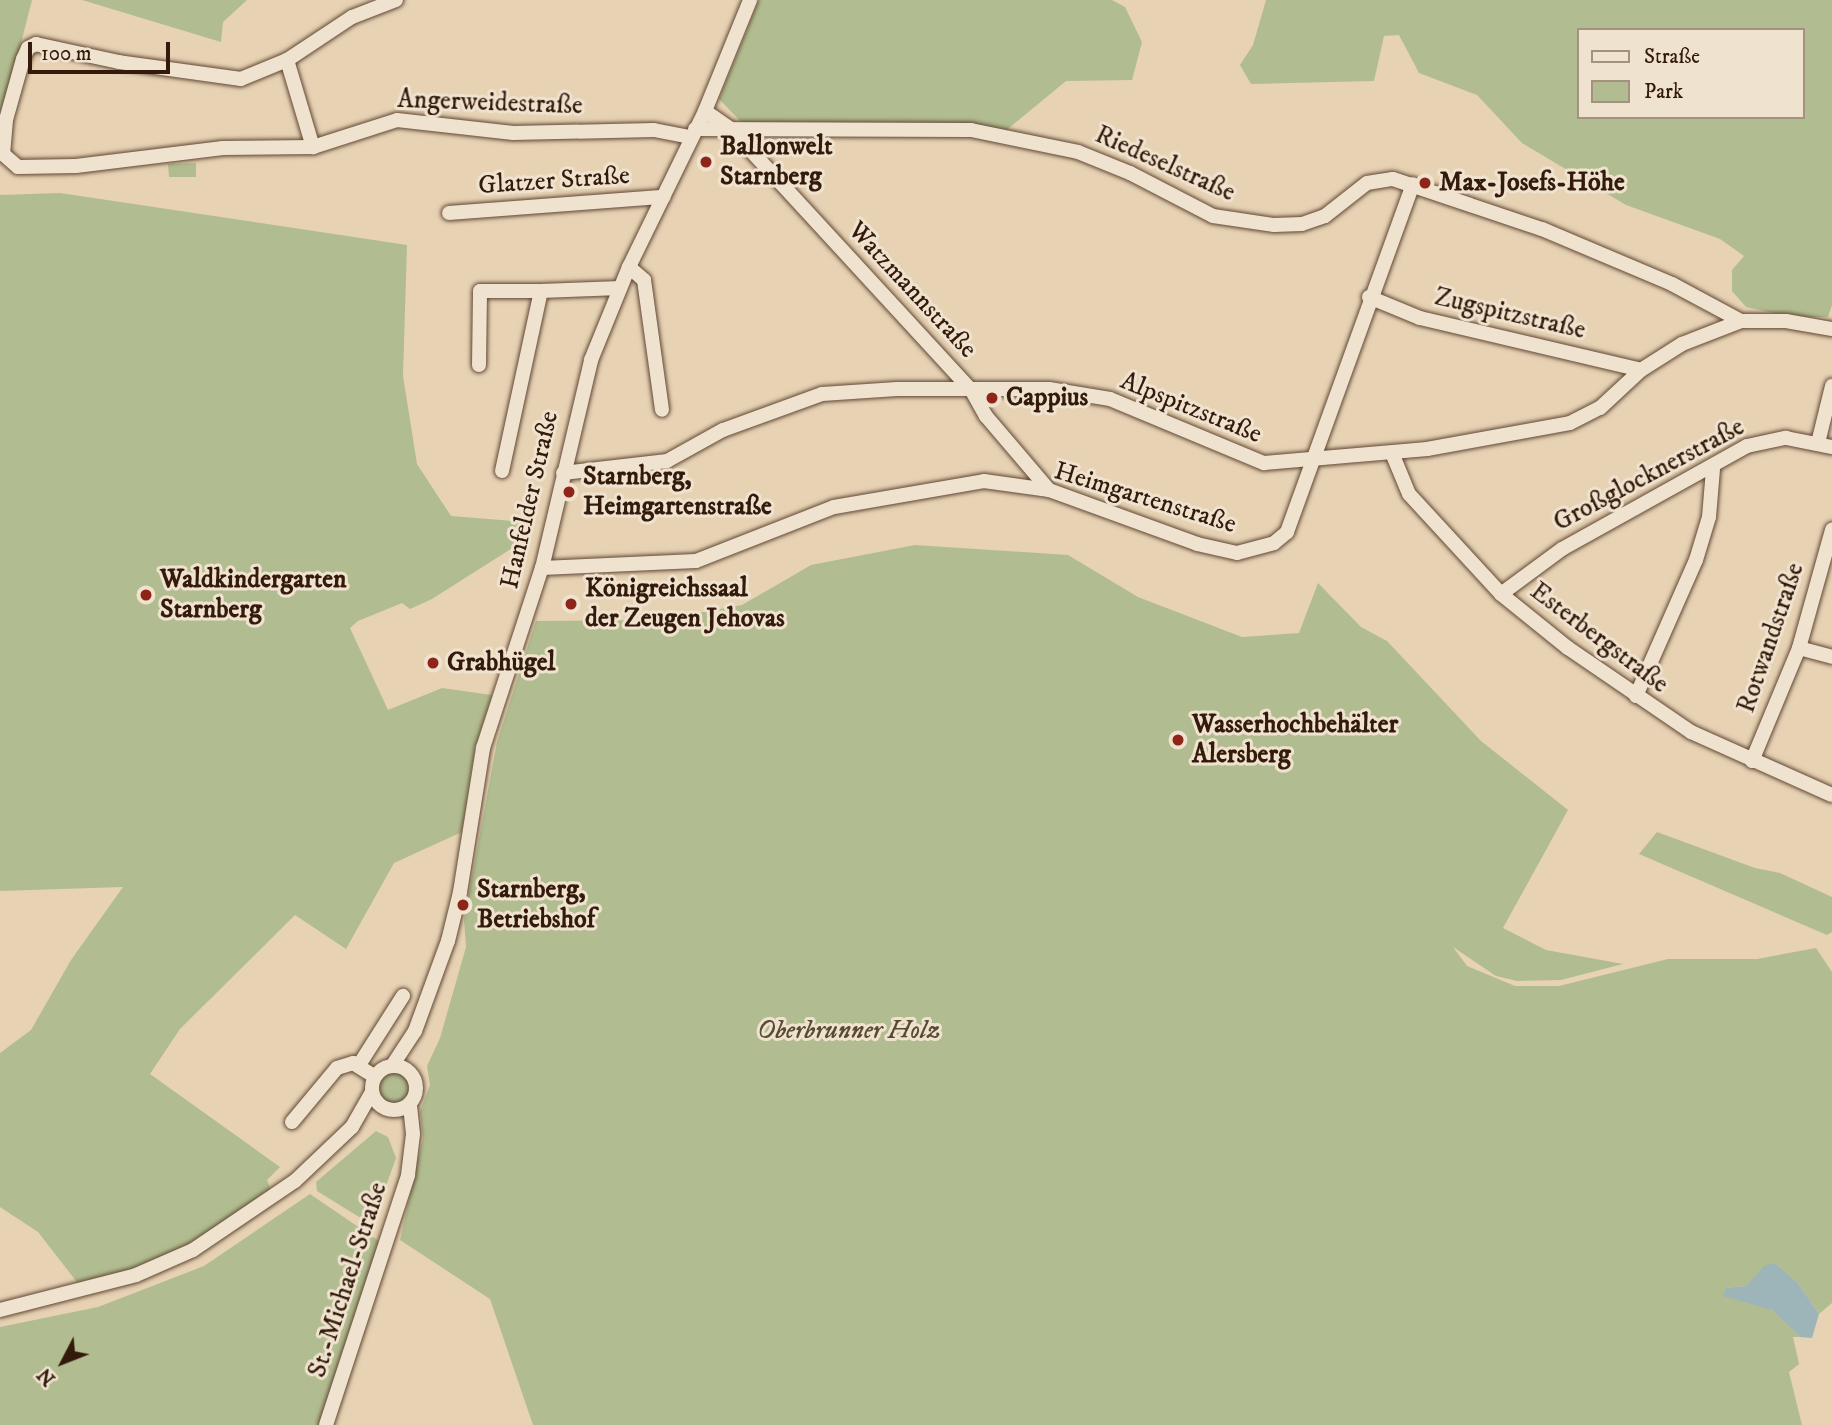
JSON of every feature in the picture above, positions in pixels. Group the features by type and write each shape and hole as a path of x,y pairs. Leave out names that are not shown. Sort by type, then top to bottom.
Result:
{"street":[{"path":"313,148 286,60 352,17 396,0"},
{"name":"Hanfelder Straße","path":"410,1072 415,1031 460,892 483,748 542,568 583,383 629,267 705,111 750,0"},
{"name":"Angerweidestraße","path":"286,60 241,79 119,62 36,44 28,48 23,59 6,120 3,154 18,167 76,166 196,150 291,146 313,148 397,120 513,133 654,130 693,133"},
{"name":"Watzmannstraße","path":"705,111 731,129 972,391 986,416 1049,491"},
{"name":"Riedeselstraße","path":"693,133 731,129 971,130 1078,152 1130,173 1213,216 1274,225 1303,224 1325,216 1380,178 1413,184 1566,239 1672,284 1741,321 1786,321 1832,329"},
{"name":"Heimgartenstraße","path":"542,568 696,561 834,507 942,485 984,481 1049,491 1197,544 1237,553 1253,551 1274,543 1287,532 1369,297 1413,184"},
{"name":"Glatzer Straße","path":"449,213 663,197"},
{"path":"629,267 645,280 662,410"},
{"path":"480,365 480,290 620,288"},
{"path":"502,471 541,291"},
{"name":"Zugspitzstraße","path":"1369,297 1420,318 1641,370"},
{"name":"Alpspitzstraße","path":"563,473 667,461 723,430 822,394 897,389 1049,390 1110,400 1264,463 1392,453 1570,423 1600,408 1641,370 1686,342 1741,321"},
{"path":"1825,445 1832,386"},
{"name":"Großglocknerstraße","path":"1501,594 1562,549 1713,469 1747,446 1770,438 1825,445"},
{"name":"Esterbergstraße","path":"1392,453 1409,494 1501,594 1684,729 1832,795"},
{"path":"1636,696 1696,559 1709,517 1713,469"},
{"name":"Rotwandstraße","path":"1752,761 1799,648 1832,530"},
{"path":"1799,648 1832,657"},
{"path":"292,1122 337,1068 359,1065 403,996"},
{"name":"Hanfelder Straße","path":"392,1066 415,1031"},
{"path":"359,1065 373,1084 377,1103 391,1110 410,1147"},
{"path":"0,1310 136,1275 193,1250 243,1220 352,1127 410,1104 417,1088 410,1072 392,1066 373,1084 352,1127"},
{"name":"St.-Michael-Straße","path":"326,1425 408,1175 410,1104"}],"green space":[{"path":"0,0 32,0 0,126"},
{"path":"82,0 247,0 223,22 221,42"},
{"path":"759,0 1112,0 1125,7 1142,42 1132,80 1066,81 1009,128 1005,138 748,129 719,99"},
{"path":"1266,0 1832,0 1832,305 1828,317 1791,317 1746,307 1732,291 1732,270 1744,256 1720,239 1626,205 1522,143 1477,95 1419,73 1399,35 1384,36 1374,81 1251,84 1240,65 1253,45"},
{"path":"196,163 196,177 169,177 168,164"},
{"path":"60,193 407,245 403,376 417,464 451,516 524,522 514,547 432,599 410,609 402,603 358,621 350,628 388,710 442,688 492,695 475,748 462,832 394,863 346,949 295,915 180,1029 150,1074 280,1167 267,1180 272,1193 213,1233 157,1261 80,1286 38,1232 0,1207 0,1053 31,1030 71,960 123,887 0,891 0,195"},
{"name":"Oberbrunner Holz","path":"915,545 1068,555 1138,597 1242,637 1299,633 1318,583 1361,627 1387,641 1481,741 1568,810 1503,928 1546,950 1623,964 1561,980 1517,981 1496,976 1453,947 1467,966 1515,986 1559,986 1668,959 1757,959 1816,948 1832,972 1832,1303 1819,1314 1798,1283 1775,1263 1764,1267 1746,1286 1726,1288 1772,1310 1800,1337 1793,1337 1799,1364 1789,1372 1802,1425 533,1425 490,1299 400,1240 423,1138 420,1111 430,1085 427,1066 440,1038 466,947 464,920 497,742 536,621 660,620 742,605 811,565"},
{"path":"1657,832 1755,868 1780,873 1832,897 1832,932 1827,935 1639,854"},
{"path":"394,1071 406,1076 411,1088 406,1100 394,1105 382,1100 377,1088 382,1076"},
{"path":"376,1131 388,1137 396,1158 372,1225 317,1191 316,1182"},
{"path":"310,1194 379,1241 319,1425 0,1425 0,1327 98,1307 204,1266"}],"water":[{"path":"1775,1263 1798,1283 1819,1314 1812,1338 1800,1337 1772,1310 1723,1296 1726,1288 1746,1286 1764,1266"}],"place":[{"name":"Ballonwelt Starnberg","path":"706,162"},
{"name":"Max-Josefs-Höhe","path":"1425,183"},
{"name":"Cappius","path":"992,398"},
{"name":"Starnberg, Heimgartenstraße","path":"569,492"},
{"name":"Waldkindergarten Starnberg","path":"146,595"},
{"name":"Königreichssaal der Zeugen Jehovas","path":"571,604"},
{"name":"Grabhügel","path":"433,663"},
{"name":"Wasserhochbehälter Alersberg","path":"1178,740"},
{"name":"Starnberg, Betriebshof","path":"463,905"}]}
